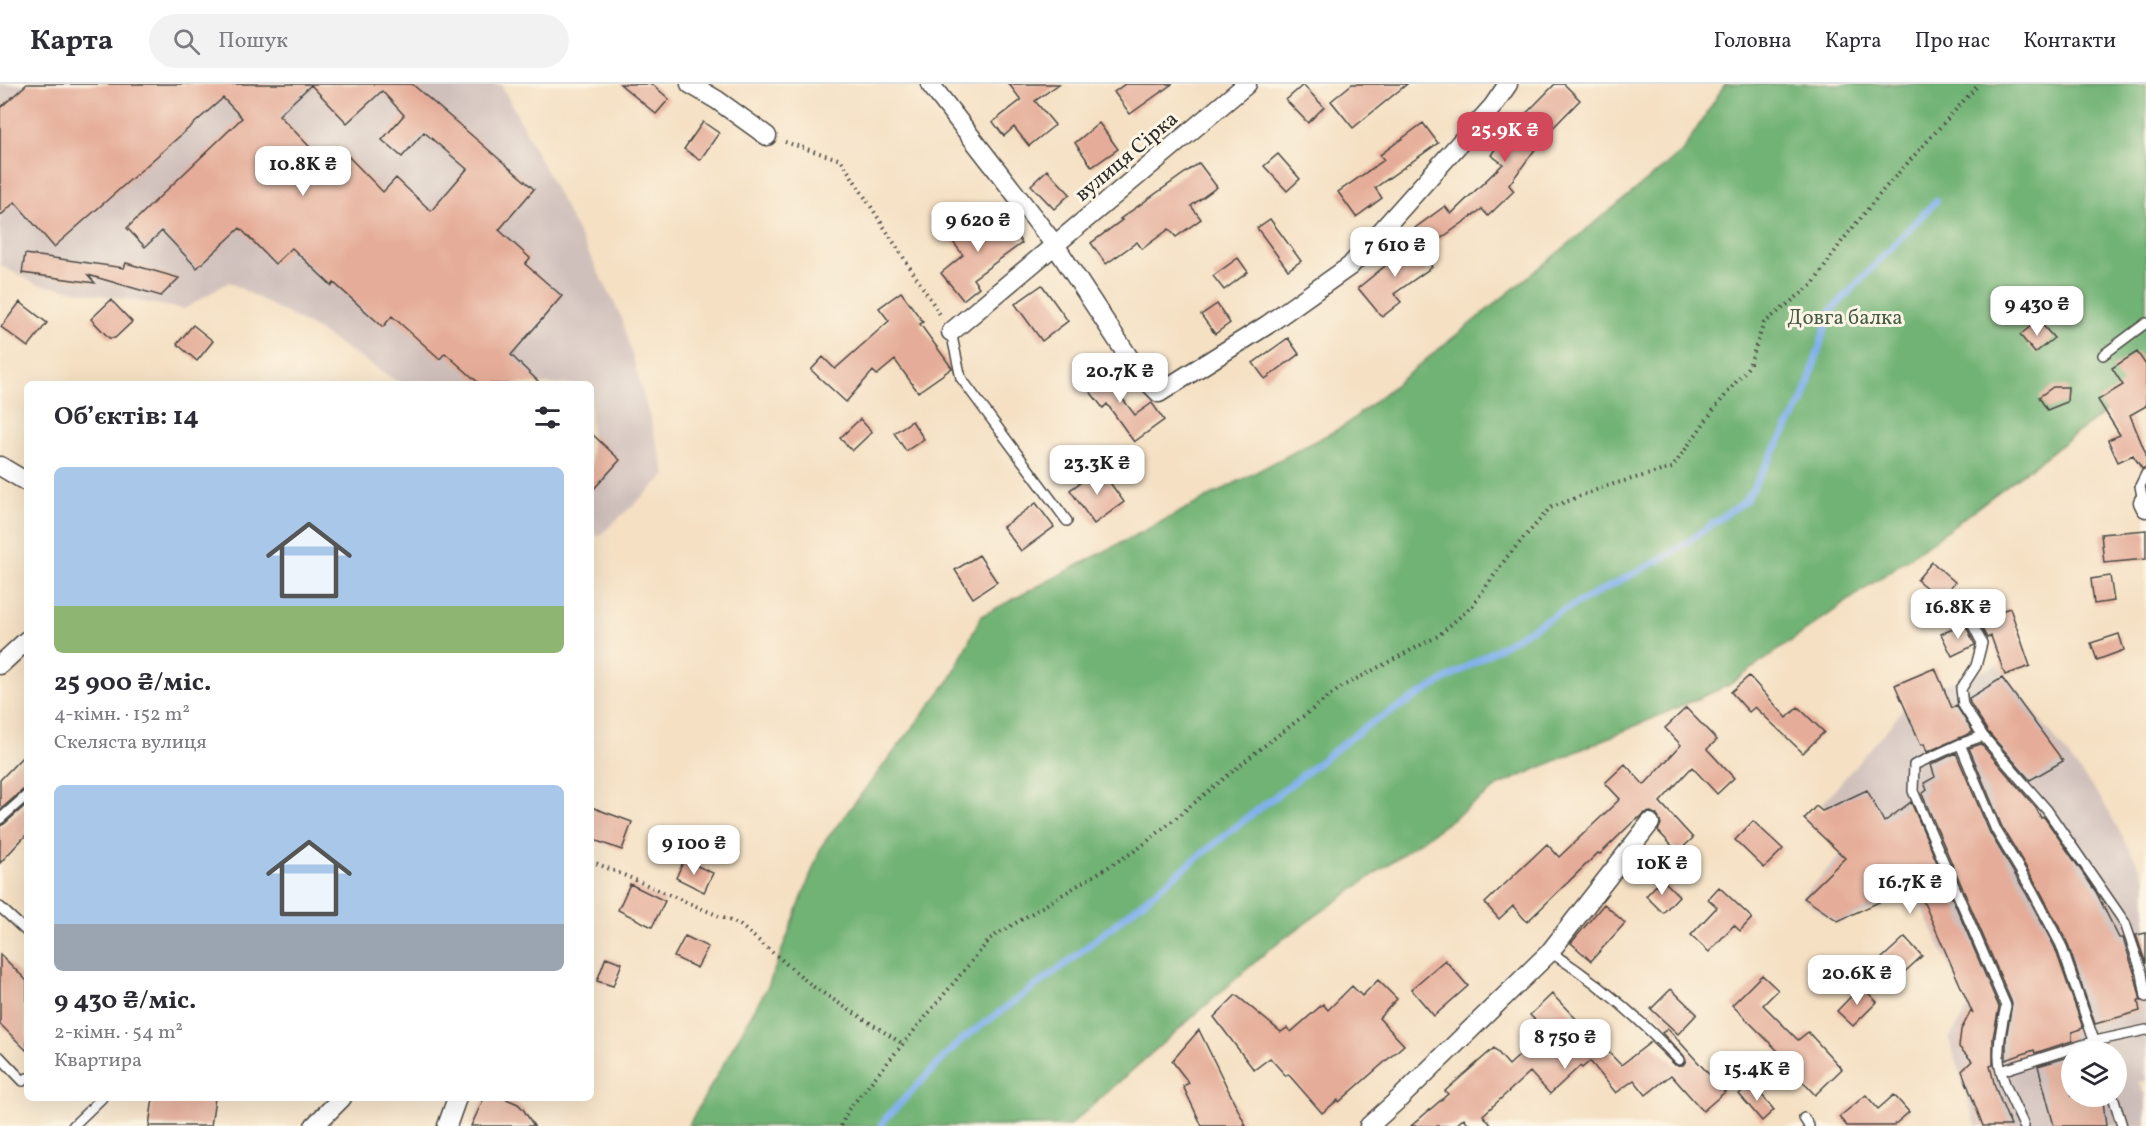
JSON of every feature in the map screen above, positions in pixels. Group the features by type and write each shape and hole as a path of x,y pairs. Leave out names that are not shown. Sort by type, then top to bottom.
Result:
{"street":[{"path":"690,84 717,100 767,136"},
{"path":"930,84 1055,245 1139,373 1159,393 1266,325 1350,266 1493,106 1508,84"},
{"name":"вулиця Сірка","path":"951,332 1247,84"},
{"path":"0,466 24,480"},
{"path":"0,665 24,643"},
{"path":"1369,1126 1401,1098 1550,952 1650,823"},
{"path":"314,1126 339,1101"},
{"path":"447,1126 456,1101"}],"lane":[{"path":"2103,355 2146,323"},
{"path":"951,332 961,378 1067,520"},
{"path":"2145,505 2140,486 2146,474"},
{"path":"1955,594 1982,643 1976,666 1961,688 1963,705 1983,736 2047,810 2125,923 2142,973 2146,997"},
{"path":"1983,736 1914,765 1913,791 2006,1006 1998,1059 2024,1126"},
{"path":"1960,744 1996,830 2032,890 2061,945 2095,1041 2146,1030"},
{"path":"0,819 24,798"},
{"path":"0,907 24,929"},
{"path":"1550,952 1578,969 1649,1029 1679,1060"},
{"path":"2001,1071 2061,1052"},
{"path":"0,1057 24,1080"},
{"path":"73,1126 99,1101"},
{"path":"2116,1107 2122,1126"}],"path":[{"path":"841,1126 848,1110 991,938 1138,849 1260,749 1343,686 1438,636 1473,605 1507,557 1550,508 1606,486 1672,468 1715,408 1749,366 1764,323 1813,284 1842,242 1884,189 1979,84"},
{"path":"767,136 841,160 951,332"},
{"path":"594,862 740,925 815,988 903,1044"}],"shaded area":[{"path":"0,84 501,84 621,316 666,475 598,537 594,534 594,381 396,381 319,331 229,282 184,309 36,284 0,265"},
{"path":"1998,665 2102,800 2146,879 2146,1080 2139,1083 2146,1095 2146,1126 1976,1126 1949,1039 1969,1007 1914,891 1837,924 1801,898 1857,838 1822,804 1913,696"}],"green space":[{"name":"Довга балка","path":"1725,84 2146,84 2146,381 1934,540 1729,685 1500,785 1272,947 1069,1126 688,1126 769,984 822,845 951,678 981,616 1344,426 1682,152"}],"building":[{"path":"27,84 412,84 534,189 499,230 530,258 525,264 562,296 511,355 538,381 477,381 445,353 440,359 392,316 383,327 334,283 332,286 292,248 275,264 240,228 197,268 162,231 145,247 127,228 242,118 223,98 54,247 15,202 0,216 0,108","holes":["311,85 347,123 382,91 404,115 382,140 402,157 424,132 467,169 431,211 396,178 383,192 348,156 333,171 279,115"]},
{"path":"620,84 652,84 669,99 656,114"},
{"path":"1009,84 1059,84 1035,101 1055,125 1029,146 1014,127 1004,136 993,122 1021,100"},
{"path":"1125,84 1172,84 1130,114 1114,92"},
{"path":"1352,84 1407,84 1353,128 1331,101"},
{"path":"1555,84 1564,84 1580,100 1544,137 1509,185 1514,191 1488,216 1482,209 1429,247 1415,228 1445,206 1451,214 1503,164 1491,155 1504,136"},
{"path":"1303,85 1324,107 1308,123 1286,100"},
{"path":"703,122 719,133 700,160 684,149"},
{"path":"1099,123 1118,149 1092,167 1075,143"},
{"path":"1423,123 1438,143 1375,188 1382,198 1356,217 1338,192 1384,160 1380,155"},
{"path":"1278,154 1300,179 1287,191 1264,166"},
{"path":"1199,163 1217,187 1191,206 1201,219 1176,237 1169,229 1142,249 1137,242 1106,264 1091,243 1122,220 1120,219"},
{"path":"1047,170 1070,194 1054,209 1031,185"},
{"path":"1002,216 1022,243 973,279 979,287 963,300 941,273 963,255 945,231 960,220 973,237"},
{"path":"1270,219 1301,261 1288,270 1257,228"},
{"path":"1412,239 1432,267 1394,294 1401,302 1382,317 1358,288 1391,261 1388,257"},
{"path":"25,254 124,268 126,263 179,278 161,296 88,275 95,283 22,273"},
{"path":"1238,258 1248,272 1224,290 1213,276"},
{"path":"1042,285 1068,321 1042,341 1015,304"},
{"path":"901,292 923,322 920,324 952,368 918,392 895,360 877,375 873,371 846,402 811,370 823,357 835,369 889,321 879,308"},
{"path":"111,300 132,322 115,338 109,338 91,319"},
{"path":"20,302 47,323 28,347 1,327"},
{"path":"1217,304 1230,323 1215,334 1201,315"},
{"path":"2038,320 2054,338 2035,353 2020,335"},
{"path":"193,325 213,341 197,361 177,344"},
{"path":"1288,338 1299,354 1265,379 1253,363"},
{"path":"2137,352 2146,365 2146,406 2130,415 2146,454 2146,467 2142,469 2133,455 2118,462 2108,440 2120,435 2098,400 2123,385 2112,368"},
{"path":"1094,362 1135,415 1152,403 1164,420 1134,442 1107,404 1103,408 1077,375"},
{"path":"2053,387 2068,387 2067,402 2047,410 2039,397"},
{"path":"860,419 872,432 852,451 840,438"},
{"path":"912,421 924,439 906,451 894,433"},
{"path":"594,436 620,460 594,489"},
{"path":"1100,469 1124,502 1094,524 1070,490"},
{"path":"1036,503 1054,527 1021,551 1003,527"},
{"path":"2146,530 2146,559 2104,563 2101,534"},
{"path":"979,555 997,582 973,598 955,570"},
{"path":"1932,562 1955,582 1940,599 1917,580"},
{"path":"2110,576 2114,601 2094,604 2091,579"},
{"path":"2010,608 2030,666 2005,675 1991,636 1987,638 1977,619"},
{"path":"1965,624 1975,645 1952,656 1941,634"},
{"path":"2119,634 2124,650 2097,660 2091,643"},
{"path":"1935,668 1952,708 1956,705 1973,732 1927,752 1924,744 1921,745 1895,685"},
{"path":"1749,676 1787,718 1798,707 1824,732 1803,753 1755,707 1749,712 1731,692"},
{"path":"2002,678 2063,761 2030,780 1988,732 1970,703 1969,698"},
{"path":"1686,708 1717,740 1707,749 1734,778 1717,794 1692,767 1660,802 1693,838 1678,852 1658,831 1661,824 1657,815 1651,812 1645,813 1600,854 1598,853 1527,922 1513,906 1499,919 1485,903 1547,844 1559,857 1620,799 1605,783 1625,764 1644,785 1681,745 1665,728"},
{"path":"1981,744 2036,808 2041,818 2044,817 2096,892 2119,938 2123,938 2135,975 2141,1001 2138,1001 2140,1011 2095,1024 2067,942 2038,887 2002,827 1969,748"},
{"path":"1956,753 1990,833 2026,893 2055,948 2083,1028 2072,1032 2072,1041 2061,1041 2061,1045 2035,1053 2034,1050 2006,1060 2006,1039 2012,1003 1922,794 1927,790 1924,783 1935,777 1931,765"},
{"path":"24,755 24,790 0,810 0,780"},
{"path":"1867,790 1884,822 1911,802 1999,1007 1993,1038 1993,1065 1990,1066 1995,1087 2011,1126 1983,1126 1962,1071 1972,1061 1959,1047 1961,1030 1971,1011 1973,1014 1916,885 1838,921 1804,898 1845,858 1804,819 1816,806 1822,811"},
{"path":"24,807 24,837 0,863 0,826"},
{"path":"594,808 632,822 622,850 594,840"},
{"path":"1753,821 1783,849 1764,868 1735,840"},
{"path":"684,860 713,873 704,892 676,878"},
{"path":"1662,879 1679,896 1663,913 1646,896"},
{"path":"630,884 665,901 652,927 618,910"},
{"path":"1719,887 1752,918 1740,931 1734,925 1709,952 1691,935 1717,907 1708,899"},
{"path":"1604,904 1625,923 1591,961 1571,943"},
{"path":"2146,933 2146,964 2136,935"},
{"path":"685,936 708,947 697,968 674,957"},
{"path":"1905,937 1922,956 1898,978 1881,959"},
{"path":"0,954 24,978 24,1048 0,1024"},
{"path":"606,957 622,963 613,986 597,981"},
{"path":"1445,960 1468,986 1434,1016 1411,989"},
{"path":"1762,975 1778,990 1763,1005 1798,1040 1808,1032 1842,1069 1815,1095 1780,1057 1782,1055 1732,1005"},
{"path":"1378,980 1397,999 1379,1018 1404,1045 1339,1102 1338,1100 1322,1113 1288,1074 1286,1076 1270,1058 1254,1070 1214,1017 1236,995 1281,1032 1287,1028 1291,1032 1323,1004 1328,1010 1352,986 1362,996"},
{"path":"1861,986 1877,1002 1853,1026 1837,1011"},
{"path":"1671,989 1697,1014 1678,1034 1651,1009"},
{"path":"1552,994 1621,1065 1651,1042 1675,1065 1683,1065 1686,1061 1684,1056 1662,1033 1668,1029 1725,1092 1703,1111 1671,1075 1646,1095 1634,1080 1616,1093 1590,1061 1582,1068 1580,1066 1550,1094 1530,1072 1483,1115 1492,1126 1470,1126 1464,1118 1455,1126 1411,1126 1448,1094 1445,1091 1494,1048 1509,1065 1546,1031 1530,1015"},
{"path":"1199,1030 1246,1126 1202,1126 1183,1086 1189,1083 1172,1061"},
{"path":"2061,1059 2061,1107 2104,1107 2106,1126 2054,1126 2038,1066"},
{"path":"1752,1083 1774,1110 1762,1121 1739,1094"},
{"path":"1866,1095 1878,1109 1894,1095 1909,1112 1893,1126 1847,1126 1839,1117"},
{"path":"153,1101 215,1101 211,1126 149,1126"},
{"path":"483,1101 511,1101 523,1109 534,1126 471,1126"}],"waterway":[{"path":"881,1126 960,1041 1067,963 1229,832 1365,727 1553,616 1669,555 1746,500 1803,401 1830,312 1936,201"}]}
